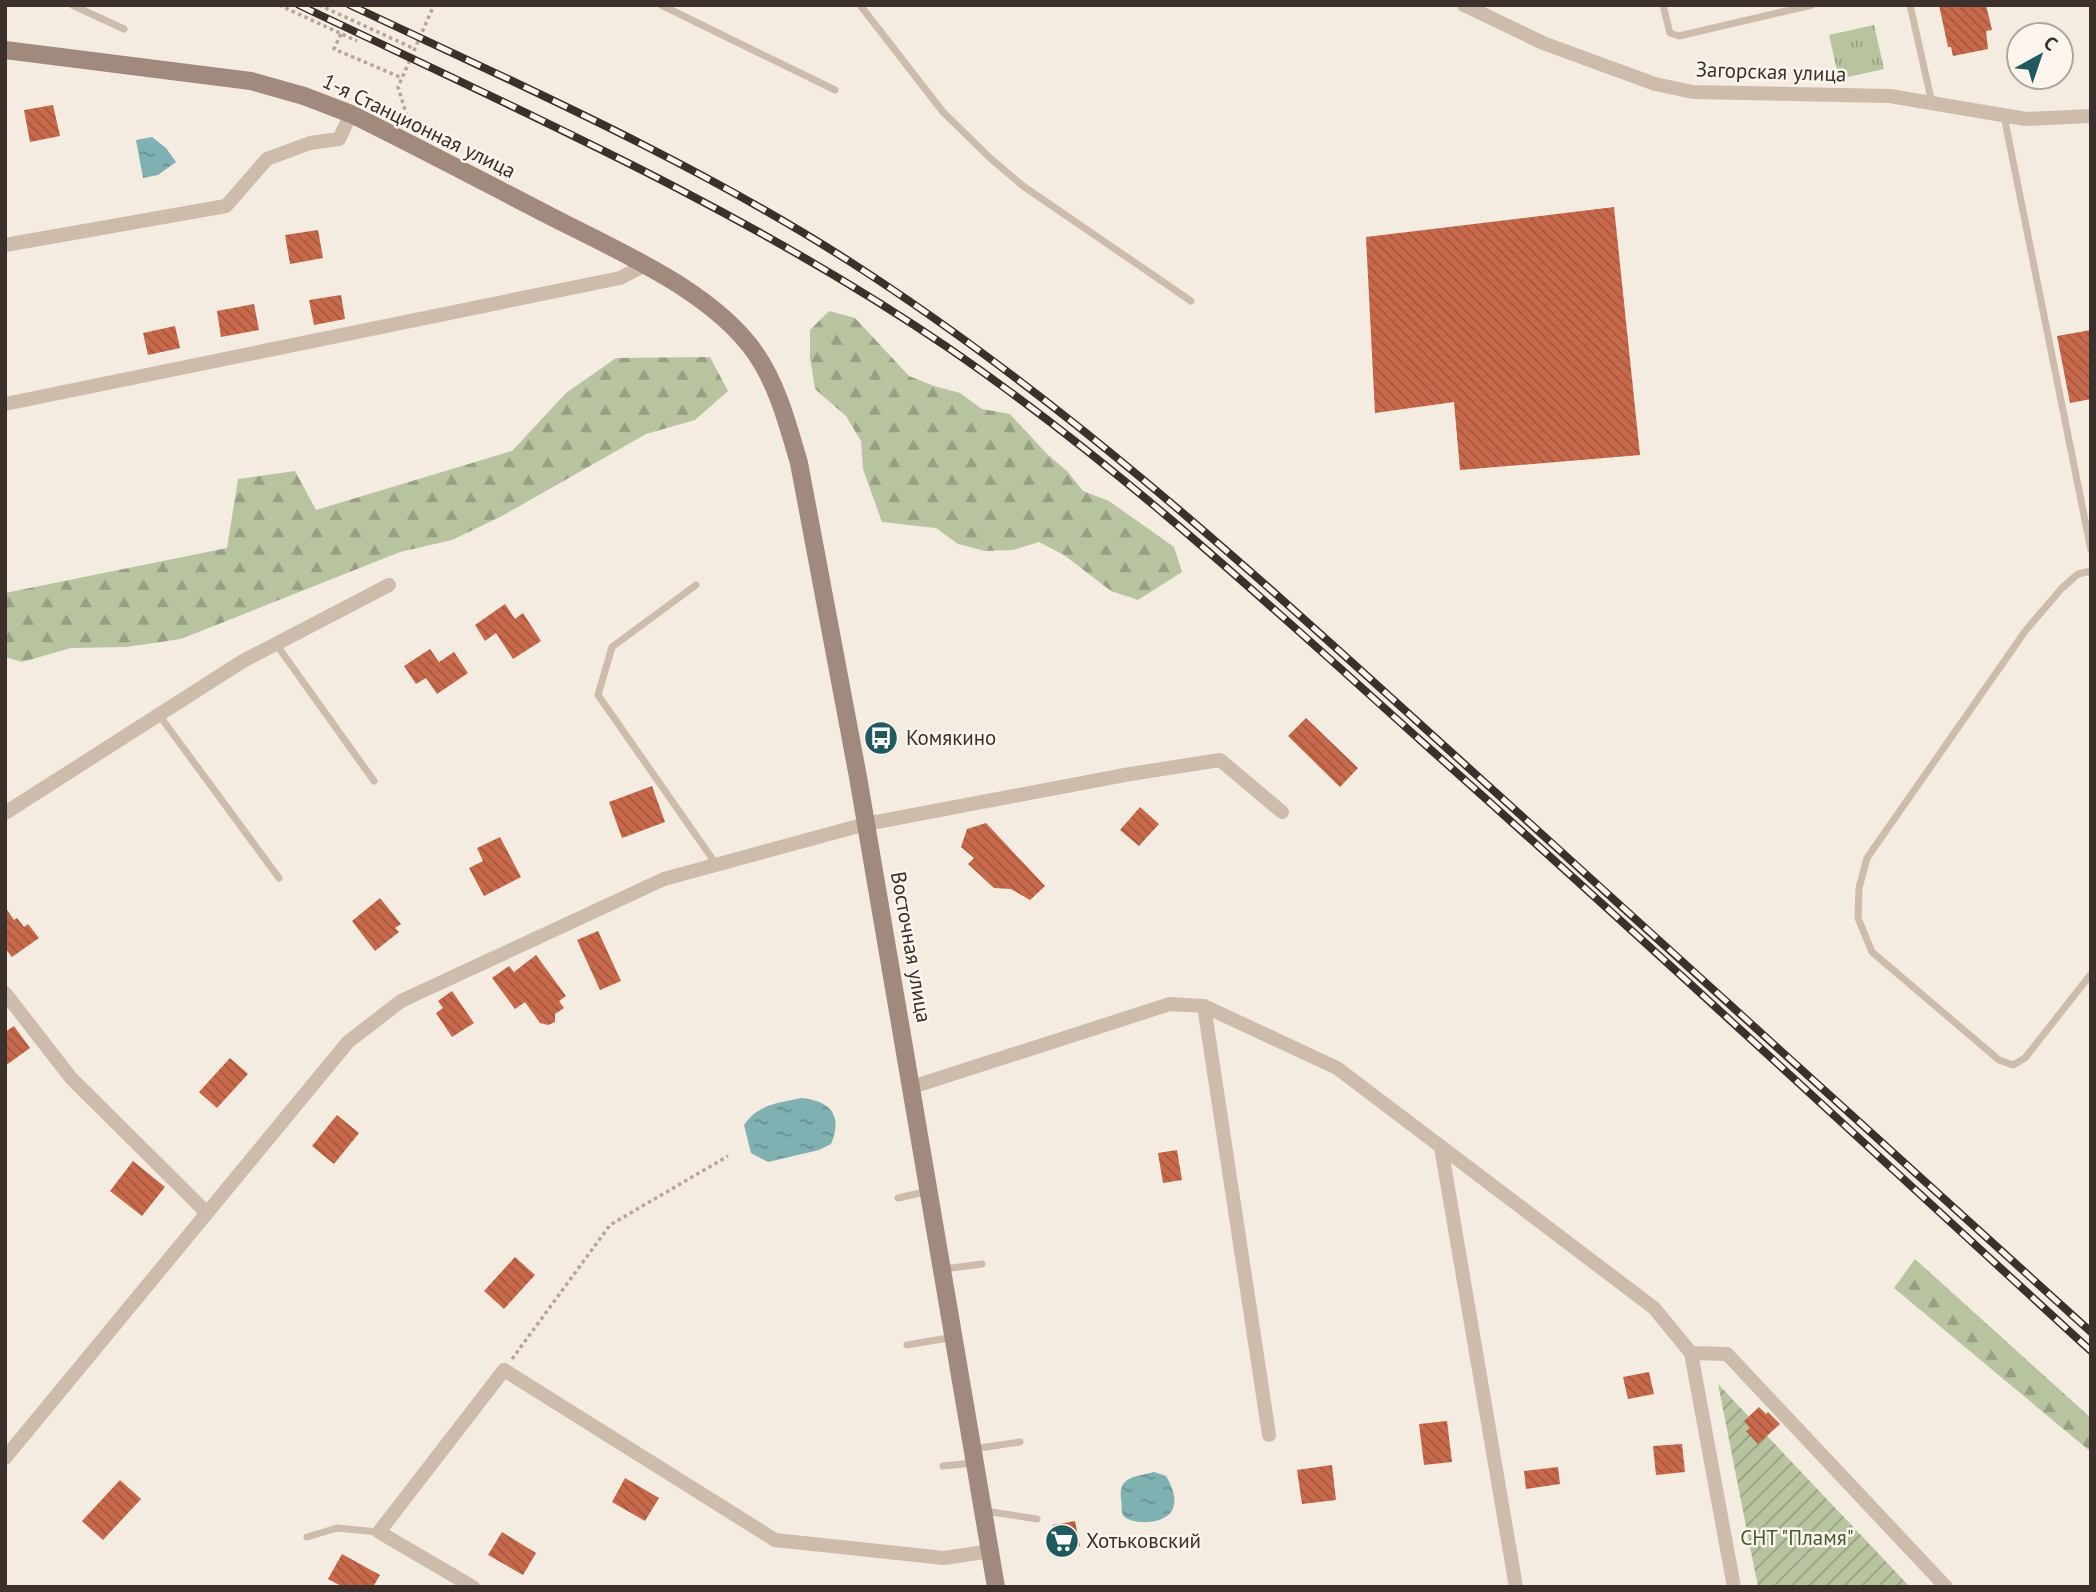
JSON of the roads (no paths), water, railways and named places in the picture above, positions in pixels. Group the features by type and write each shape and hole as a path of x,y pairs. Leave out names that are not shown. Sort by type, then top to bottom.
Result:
{"main road":[{"name":"1-я Станционная улица","path":"5,50 251,81 304,96 351,114 404,140 645,265 704,303 737,330"},
{"name":"Восточная улица","path":"737,330 757,354 772,384 799,463 866,824 996,1587"}],"street":[{"name":"Загорская улица","path":"1464,5 1543,43 1655,84 1693,92 1890,96 2026,119 2091,116"},
{"path":"5,245 226,206 267,159 310,143 339,139 351,114"},
{"path":"5,404 620,278 645,265"},
{"path":"5,813 243,661 388,585"},
{"path":"5,1458 348,1042 401,1001 664,879 866,824 1130,774 1220,760 1282,812"},
{"path":"5,993 71,1078 206,1212"},
{"path":"912,1087 1170,1004 1204,1006 1337,1068 1654,1308 1691,1353 1734,1587"},
{"path":"1204,1006 1269,1435"},
{"path":"1441,1147 1517,1587"},
{"path":"1691,1353 1727,1354 1946,1587"},
{"path":"473,1587 379,1532 504,1370 775,1539 944,1558 991,1551"}],"lane":[{"path":"72,5 124,29"},
{"path":"661,5 835,90"},
{"path":"860,5 936,104 989,157 1023,186 1191,300"},
{"path":"1663,5 1670,33 1679,36 1812,5"},
{"path":"1910,5 1932,103"},
{"path":"2004,115 2091,550"},
{"path":"2091,571 2078,574 2062,588 2026,630 1867,858 1859,888 1858,918 1872,952 1999,1060 2013,1065 2025,1058 2091,974"},
{"path":"696,585 612,647 598,695 716,865"},
{"path":"276,644 374,782"},
{"path":"159,715 279,878"},
{"path":"898,1198 930,1191"},
{"path":"943,1269 982,1264"},
{"path":"907,1345 954,1338"},
{"path":"943,1466 1020,1442"},
{"path":"984,1511 1037,1519"},
{"path":"307,1537 337,1528 379,1532"}],"water":[{"path":"152,137 166,148 176,162 158,175 143,178 136,140"},
{"path":"802,1098 827,1106 832,1112 836,1125 831,1144 819,1150 768,1162 751,1153 744,1125 750,1118 769,1106"},
{"path":"1154,1472 1166,1476 1174,1494 1174,1507 1168,1515 1159,1520 1137,1522 1128,1519 1122,1511 1122,1486 1130,1479"}],"railway":[{"path":"299,5 549,124 713,207 873,299 1013,394 1133,488 1306,638 1673,968 2091,1351"},
{"path":"350,5 542,95 730,191 852,263 1011,374 1162,495 1235,558 2091,1332"}],"place":[{"name":"Комякино","path":"881,738"},
{"name":"Хотьковский","path":"1062,1541"}],"park label":[{"name":"СНТ \"Пламя\"","path":"1797,1538"}]}
